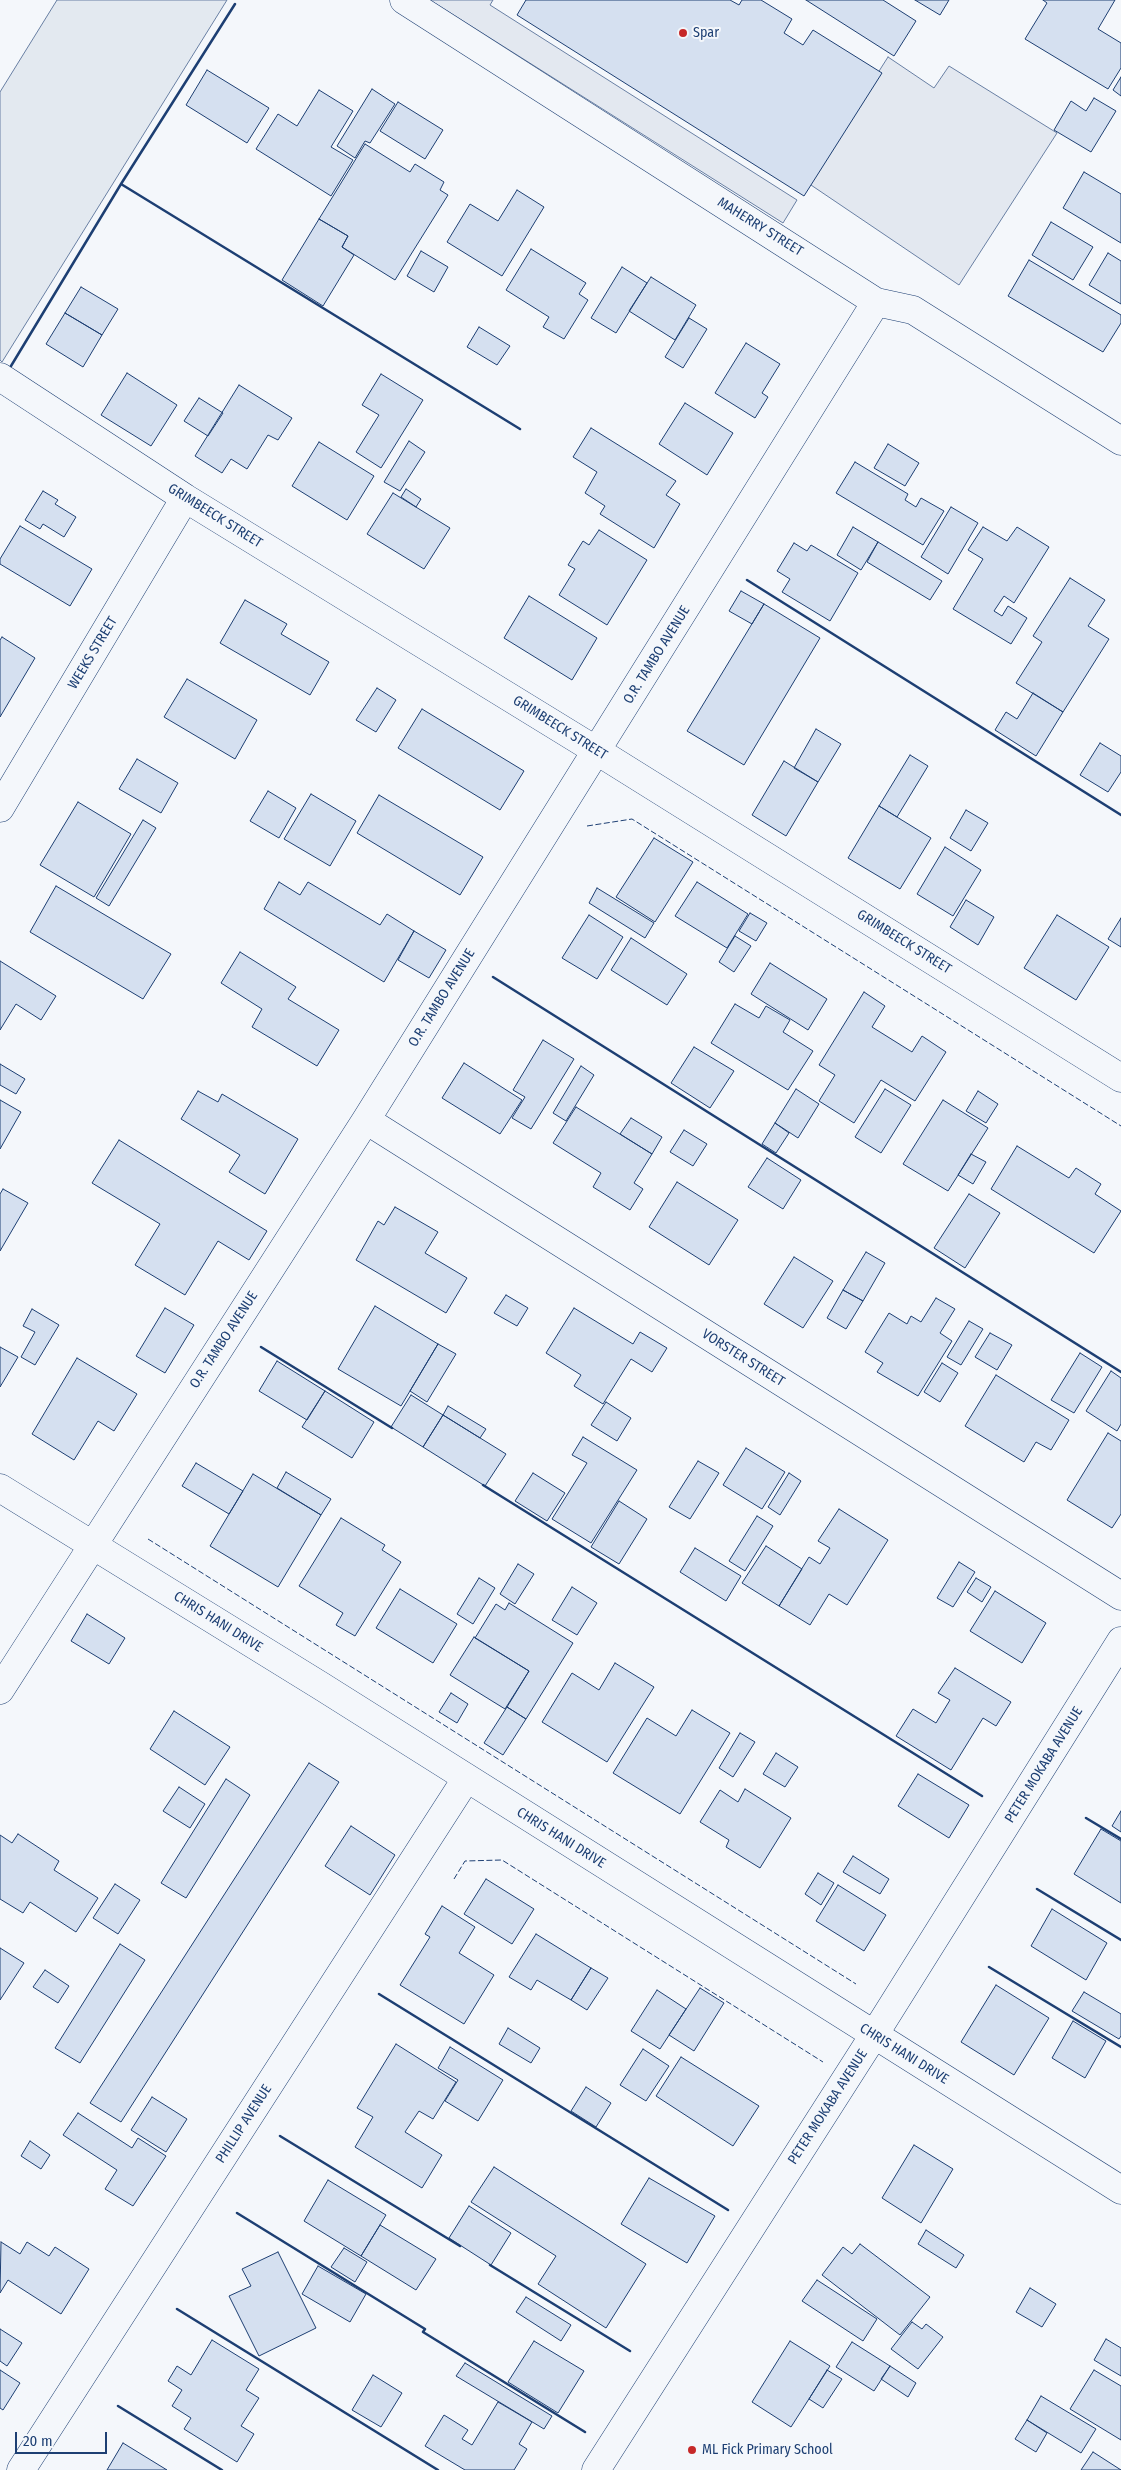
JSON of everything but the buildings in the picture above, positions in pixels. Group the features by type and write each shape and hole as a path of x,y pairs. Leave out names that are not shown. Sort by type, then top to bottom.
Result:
{"street":[{"name":"MAHERRY STREET","path":"404,0 876,302 913,310 1121,441"},
{"name":"O.R. TAMBO AVENUE","path":"0,1690 91,1544 366,1120 876,302"},
{"name":"GRIMBEECK STREET","path":"0,377 185,498 597,751 1121,1078"},
{"name":"WEEKS STREET","path":"3,796 185,498"},
{"name":"VORSTER STREET","path":"366,1120 1121,1596"},
{"name":"CHRIS HANI DRIVE","path":"0,1488 321,1686 1121,2190"},
{"name":"PETER MOKABA AVENUE","path":"596,2470 874,2035 1121,1641"},
{"name":"PHILLIP AVENUE","path":"21,2470 466,1778"}],"shaded area":[{"path":"57,0 227,0 2,362 0,360 0,92"},
{"path":"430,0 493,0 490,5 797,200 783,223"},
{"path":"888,57 934,88 949,66 1057,133 959,285 808,183"}],"fence":[{"path":"587,826 632,819 1121,1126"},
{"path":"148,1539 856,1984"},
{"path":"454,1879 465,1861 502,1860 823,2062"}],"wall":[{"path":"11,366 121,184 235,4"},
{"path":"121,184 520,429"},
{"path":"747,580 1121,815"},
{"path":"493,977 1121,1372"},
{"path":"261,1347 392,1428"},
{"path":"483,1485 982,1796"},
{"path":"1086,1818 1121,1839"},
{"path":"1037,1889 1121,1940"},
{"path":"989,1967 1121,2047"},
{"path":"379,1994 728,2210"},
{"path":"280,2136 460,2246"},
{"path":"237,2213 425,2329 423,2332 585,2432"},
{"path":"490,2265 630,2351"},
{"path":"177,2309 438,2470"},
{"path":"118,2406 222,2470"}],"place":[{"name":"Spar","path":"683,33"},
{"name":"ML Fick Primary School","path":"692,2450"}]}
